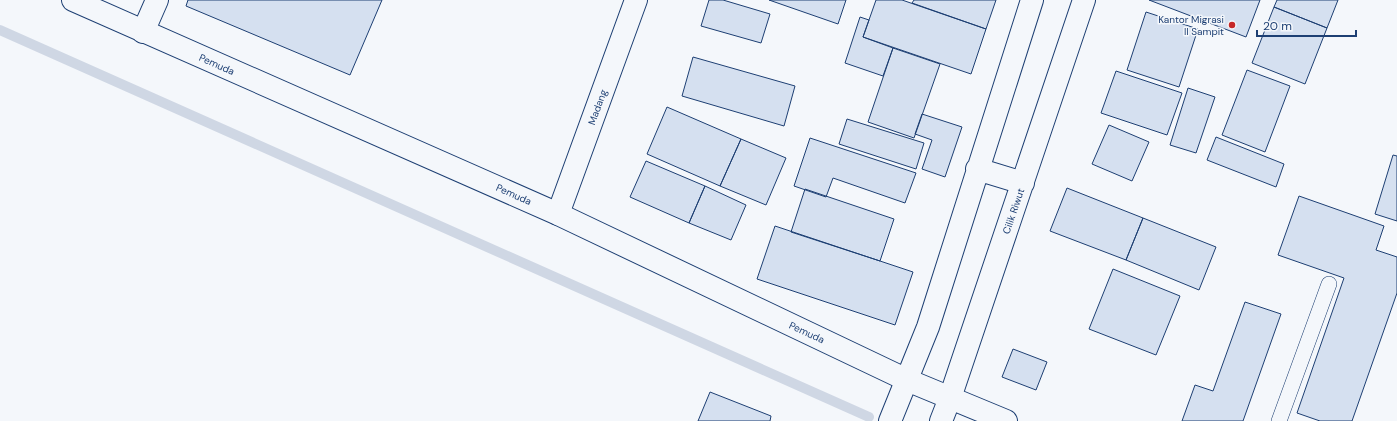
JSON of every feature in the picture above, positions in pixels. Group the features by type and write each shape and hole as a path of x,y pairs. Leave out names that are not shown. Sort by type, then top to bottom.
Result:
{"street":[{"name":"Pemuda","path":"73,0 558,214 907,380 1006,421"},
{"path":"143,32 157,0"},
{"name":"Madang","path":"558,214 636,0"},
{"path":"890,421 928,327 1032,0"},
{"name":"Cilik Riwut","path":"941,421 1084,0"},
{"path":"978,169 1023,183"}],"lane":[{"path":"1279,421 1329,284"}],"building":[{"path":"188,0 382,0 350,75 186,6"},
{"path":"709,0 723,0 770,14 761,43 701,26"},
{"path":"769,0 846,0 838,24"},
{"path":"876,0 902,0 986,29 971,74 863,37"},
{"path":"914,0 996,0 986,29 912,3"},
{"name":"Kantor Migrasi II Sampit","path":"1149,0 1260,0 1246,37"},
{"path":"1277,0 1338,0 1327,28 1274,7"},
{"path":"1274,7 1327,28 1305,84 1252,63"},
{"path":"1146,12 1198,29 1179,87 1127,70"},
{"path":"860,17 869,20 863,37 893,48 883,76 845,63"},
{"path":"893,48 940,64 914,138 868,122"},
{"path":"693,57 795,86 784,126 682,96"},
{"path":"1247,70 1290,86 1265,152 1222,135"},
{"path":"1116,71 1182,93 1167,135 1101,113"},
{"path":"1188,88 1215,97 1196,153 1170,145"},
{"path":"667,107 741,139 720,186 647,154"},
{"path":"922,114 962,127 945,177 922,169 932,140 915,134"},
{"path":"847,119 924,143 916,169 839,144"},
{"path":"1109,125 1149,142 1132,181 1092,164"},
{"path":"1216,137 1284,164 1276,187 1207,160"},
{"path":"810,138 916,173 905,203 833,178 826,197 794,186"},
{"path":"741,139 786,158 766,205 720,186"},
{"path":"1393,155 1397,156 1397,221 1375,214"},
{"path":"646,161 705,186 689,223 630,197"},
{"path":"705,186 746,205 731,240 689,223"},
{"path":"1067,188 1143,218 1126,260 1050,231"},
{"path":"805,189 894,219 880,261 791,232"},
{"path":"1299,196 1384,226 1376,250 1397,257 1397,293 1352,421 1320,421 1297,413 1344,278 1278,255"},
{"path":"1143,218 1216,247 1199,290 1126,260"},
{"path":"775,226 913,272 895,325 757,279"},
{"path":"1113,269 1180,296 1156,355 1089,329"},
{"path":"1245,302 1281,314 1243,421 1182,421 1195,385 1213,391"},
{"path":"1013,349 1047,362 1036,390 1002,377"},
{"path":"710,392 771,416 770,421 698,421"}],"waterway":[{"path":"0,30 869,417"}],"place":[{"name":"Kantor Migrasi II Sampit","path":"1232,25"}]}
